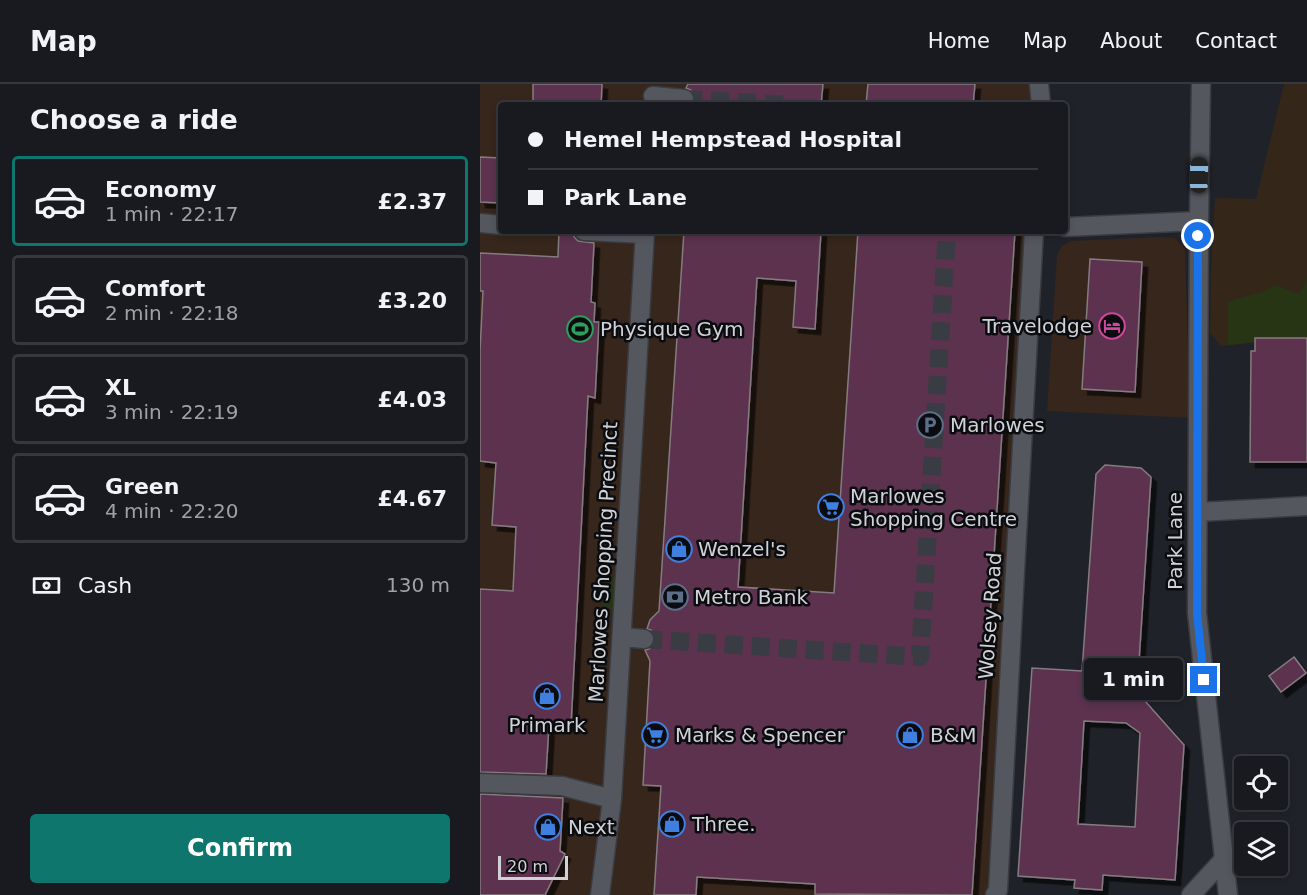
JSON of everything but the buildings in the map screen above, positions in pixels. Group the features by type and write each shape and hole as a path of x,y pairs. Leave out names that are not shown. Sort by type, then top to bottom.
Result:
{"street":[{"path":"1039,84 1041,102"},
{"name":"Park Lane","path":"1201,84 1198,221 1197,613 1228,895"},
{"path":"653,95 684,99"},
{"path":"1068,226 1198,221"},
{"path":"480,223 498,225"},
{"name":"Marlowes Shopping Precinct","path":"600,895 612,799 645,234"},
{"name":"Wolsey Road","path":"999,893 1008,688 1022,475 1034,234"},
{"path":"1198,512 1307,506"},
{"path":"622,637 644,639"},
{"path":"480,783 562,786 612,799"},
{"path":"1191,895 1224,859"}],"shaded area":[{"path":"480,84 1039,84 1041,102 498,102 498,234 1034,234 995,895 480,895"},
{"path":"1284,84 1307,84 1307,337 1221,346 1210,333 1215,198 1256,199"},
{"path":"1175,238 1185,249 1190,418 1047,411 1057,255 1062,246 1070,241"}],"green space":[{"path":"1307,279 1307,337 1228,345 1228,302 1263,292 1274,285 1299,294"},
{"path":"604,577 623,578 621,610 602,609"}],"tunnel":[{"path":"684,99 737,102"},
{"path":"644,639 920,657 947,234"}],"place":[{"name":"Travelodge","path":"1112,326"},
{"name":"Physique Gym","path":"580,329"},
{"name":"Marlowes","path":"930,425"},
{"name":"Marlowes Shopping Centre","path":"831,507"},
{"name":"Wenzel's","path":"679,549"},
{"name":"Metro Bank","path":"675,597"},
{"name":"Primark","path":"547,696"},
{"name":"Marks & Spencer","path":"655,735"},
{"name":"B&M","path":"910,735"},
{"name":"Three.","path":"672,824"},
{"name":"Next","path":"548,827"}],"route":[{"path":"1198,236 1197,613 1204,680"}]}
